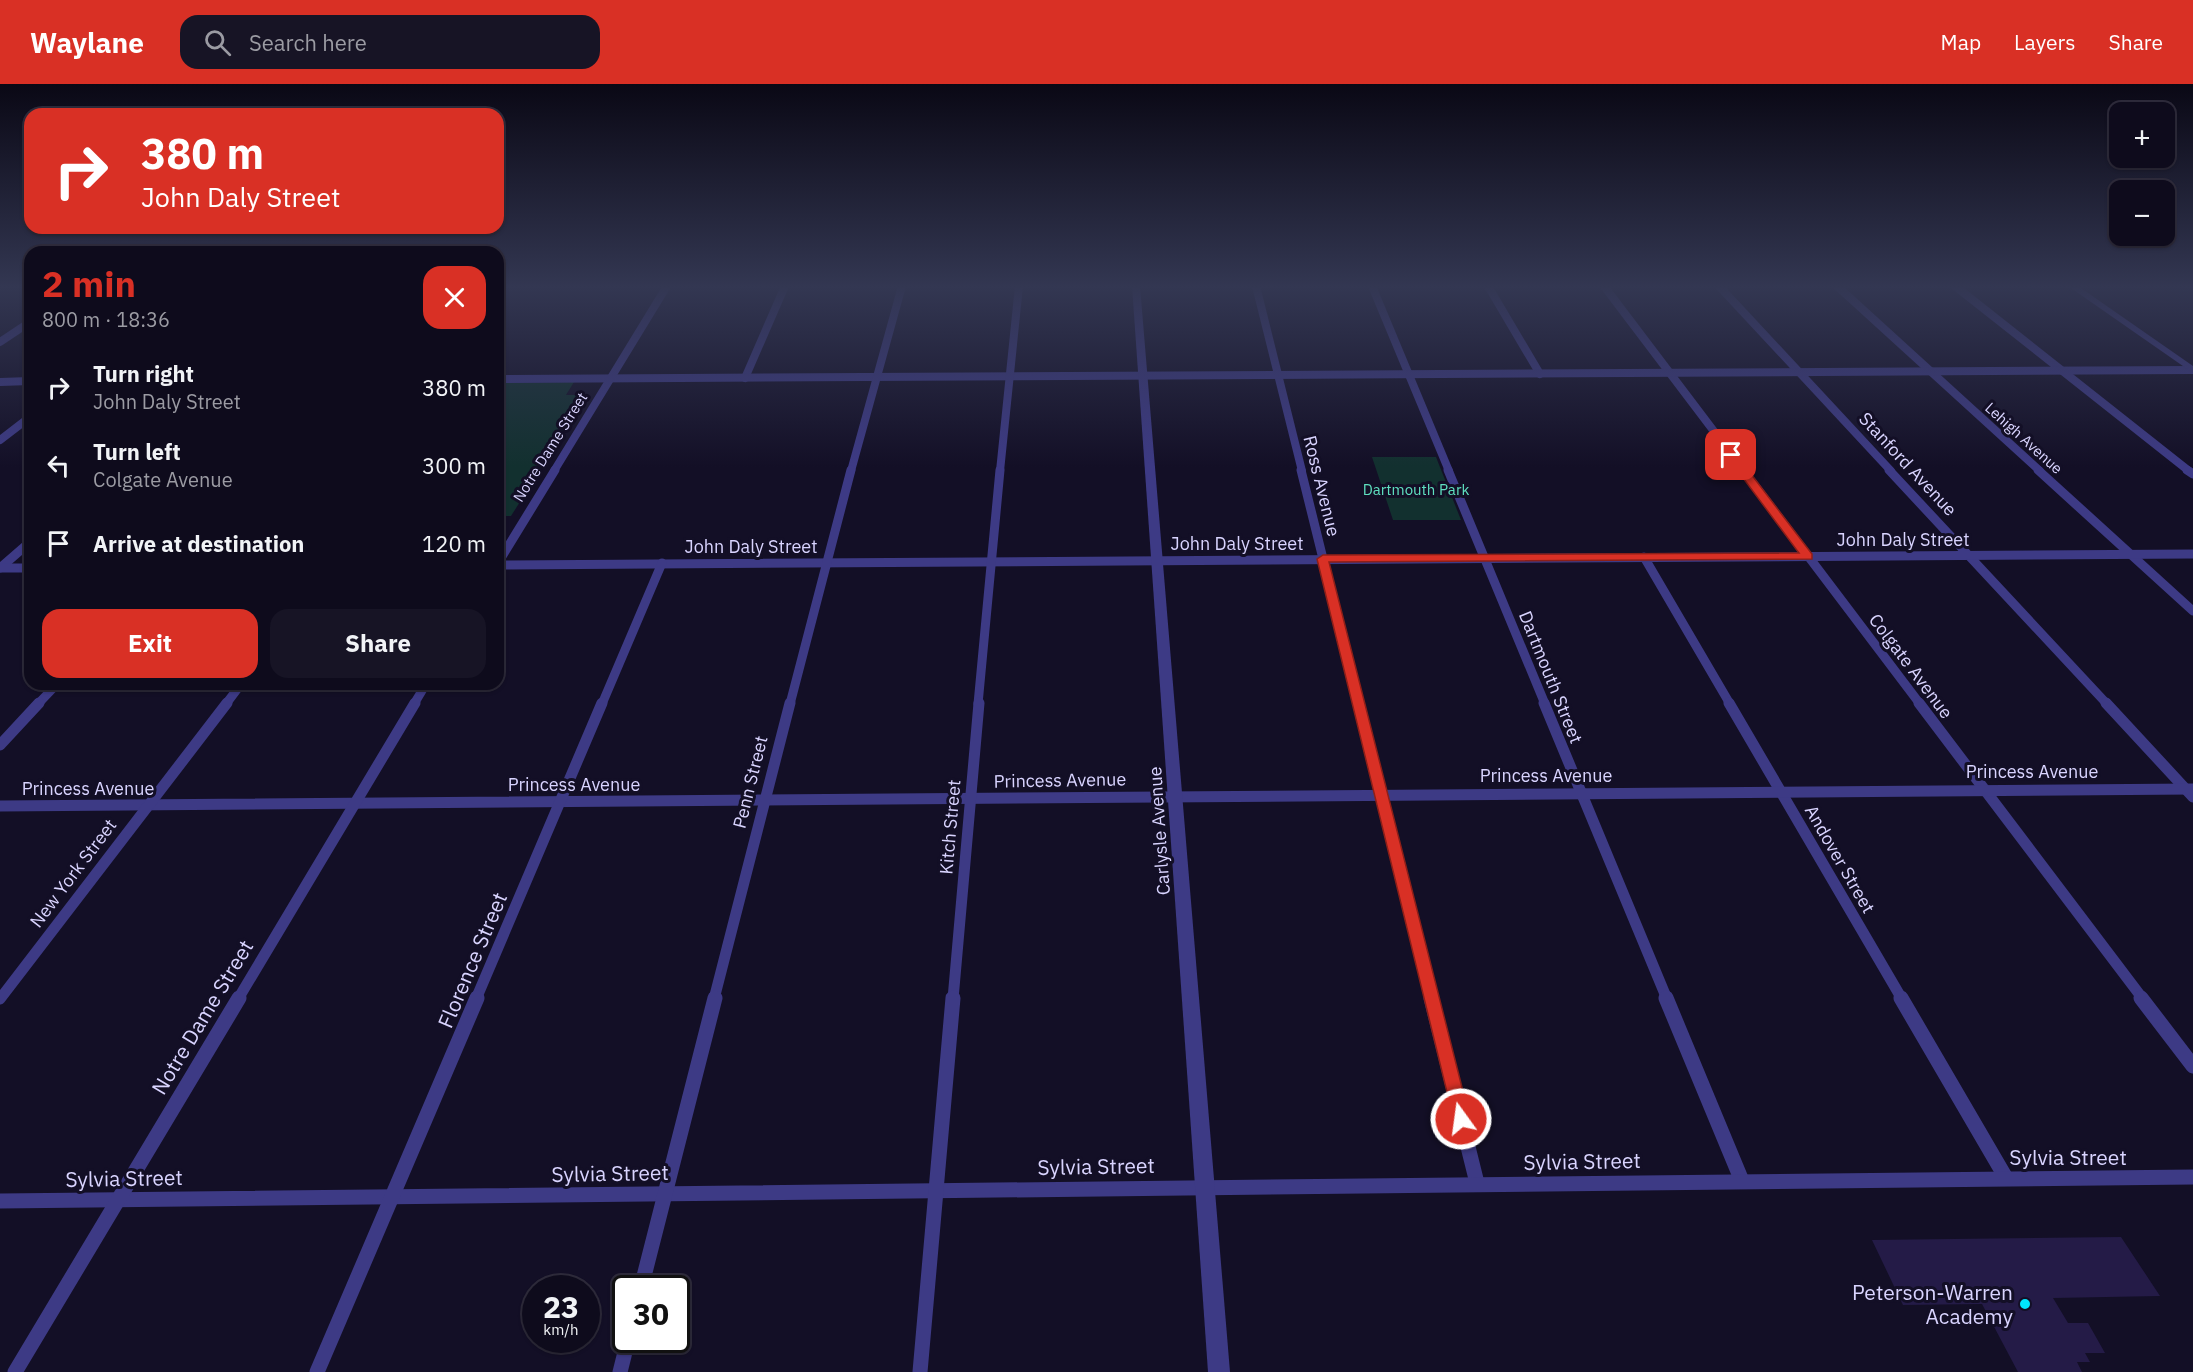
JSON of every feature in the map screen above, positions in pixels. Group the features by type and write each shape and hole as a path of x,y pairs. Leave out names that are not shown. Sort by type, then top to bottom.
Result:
{"street":[{"name":"Notre Dame Street","path":"504,554 630,346"},
{"path":"745,378 759,346"},
{"name":"Penn Street","path":"644,1275 766,800 886,346"},
{"name":"Kitch Street","path":"920,1372 991,561 1014,346"},
{"name":"Carlysle Avenue","path":"1141,346 1219,1372"},
{"name":"Ross Avenue","path":"1271,346 1477,1183"},
{"name":"Dartmouth Street","path":"1397,346 1742,1180"},
{"path":"1524,346 1540,374"},
{"name":"Colgate Avenue","path":"1650,346 2193,1066"},
{"name":"Stanford Avenue","path":"1775,346 2191,792"},
{"name":"Lehigh Avenue","path":"1903,346 2193,611"},
{"path":"2031,346 2193,474"},
{"path":"2159,346 2193,370"},
{"path":"504,379 2193,370"},
{"path":"0,382 24,381"},
{"path":"0,440 24,422"},
{"path":"0,568 24,547"},
{"name":"John Daly Street","path":"504,564 2193,554"},
{"name":"Andover Street","path":"1644,557 2006,1178"},
{"name":"Florence Street","path":"317,1372 662,563"},
{"path":"0,568 24,568"},
{"path":"0,745 51,690"},
{"name":"New York Street","path":"0,999 236,690"},
{"name":"Notre Dame Street","path":"15,1372 422,690"},
{"name":"Princess Avenue","path":"0,806 1983,789 2191,792"},
{"name":"Sylvia Street","path":"0,1201 1742,1180 2193,1177"},
{"path":"620,1372 625,1353"}],"green space":[{"path":"574,382 566,395 588,395 511,516 504,516 504,383"},
{"name":"Dartmouth Park","path":"1372,457 1436,457 1461,520 1393,520"}],"building":[{"name":"Peterson-Warren Academy","path":"2121,1237 2160,1296 2053,1298 2068,1323 2088,1323 2105,1353 2085,1353 2090,1362 2077,1362 2082,1372 2018,1372 1982,1304 1903,1305 1872,1240"}],"place":[{"name":"Peterson-Warren Academy","path":"2025,1304"}],"route":[{"path":"1461,1119 1323,559 1808,556 1731,455"}]}
